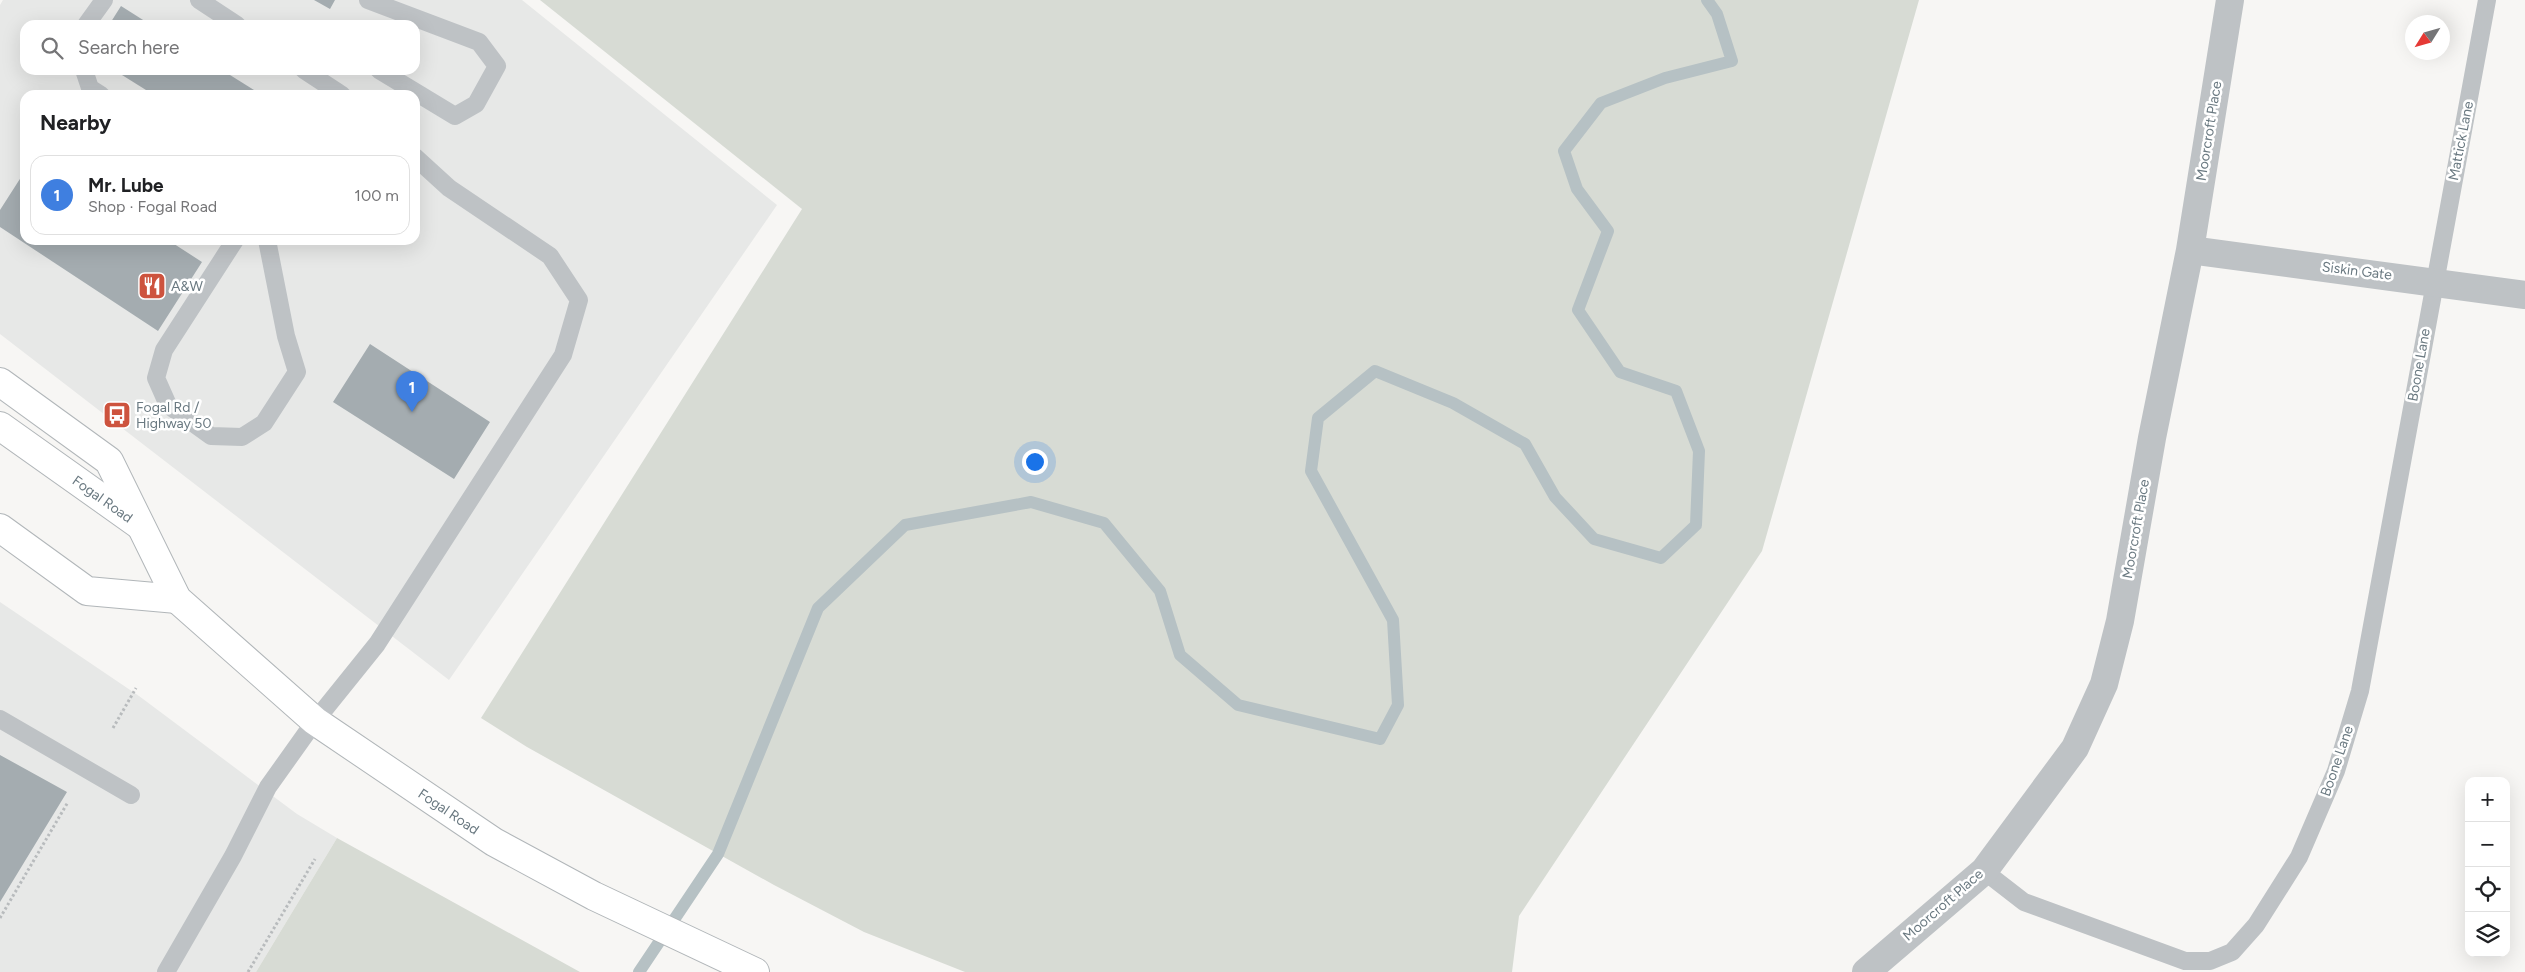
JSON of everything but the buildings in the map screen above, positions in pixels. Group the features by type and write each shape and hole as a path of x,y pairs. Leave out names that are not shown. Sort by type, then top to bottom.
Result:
{"street":[{"name":"Moorcroft Place","path":"1866,972 1984,871 2074,748 2104,684 2120,621 2152,438 2190,250 2230,0"},
{"name":"Siskin Gate","path":"2190,250 2525,295"},
{"path":"0,382 109,461 141,526"},
{"name":"Fogal Road","path":"0,426 141,526 177,599 315,721 494,842 602,900 755,972"},
{"path":"0,528 87,591"},
{"path":"0,551 60,588 177,599"}],"lane":[{"path":"90,20 104,0"},
{"path":"199,0 229,20"},
{"path":"368,0 479,42 497,66 476,104 454,116 420,95"},
{"name":"Mattick Lane","path":"2435,282 2487,0"},
{"path":"86,75 90,88 93,90"},
{"path":"312,75 334,90"},
{"path":"388,75 412,90"},
{"path":"166,972 233,856 268,787 315,721 377,644 563,355 579,300 550,256 449,188 420,162"},
{"path":"232,245 164,350 156,378 168,405 211,436 242,437 264,423 297,372 286,336 267,245"},
{"name":"Boone Lane","path":"1984,871 2024,902 2185,961 2210,961 2232,952 2256,925 2299,857 2336,771 2360,690 2435,282"},
{"path":"0,719 131,795"}],"path":[{"path":"113,728 136,688"},
{"path":"0,918 68,802"},
{"path":"248,972 315,859"}],"shaded area":[{"path":"3,0 522,0 777,205 449,680 0,334 0,5"},
{"path":"540,0 1919,0 1762,551 1519,916 1512,972 965,972 864,932 774,885 527,747 481,718 802,209"},
{"path":"0,602 139,696 297,814 337,838 256,972 0,972"},
{"path":"337,838 580,972 256,972"}],"waterway":[{"path":"639,972 718,854 818,608 905,525 1031,502 1104,523 1160,591 1180,655 1238,705 1380,739 1398,705 1393,620 1311,471 1318,418 1375,371 1453,403 1525,444 1555,497 1594,539 1661,558 1696,525 1699,451 1676,391 1620,372 1578,310 1608,231 1577,189 1564,151 1601,103 1665,78 1732,61 1717,14 1707,0"}],"place":[{"name":"A&W","path":"152,286"},
{"name":"Mr. Lube","path":"412,412"},
{"name":"Fogal Rd / Highway 50","path":"117,415"}]}
